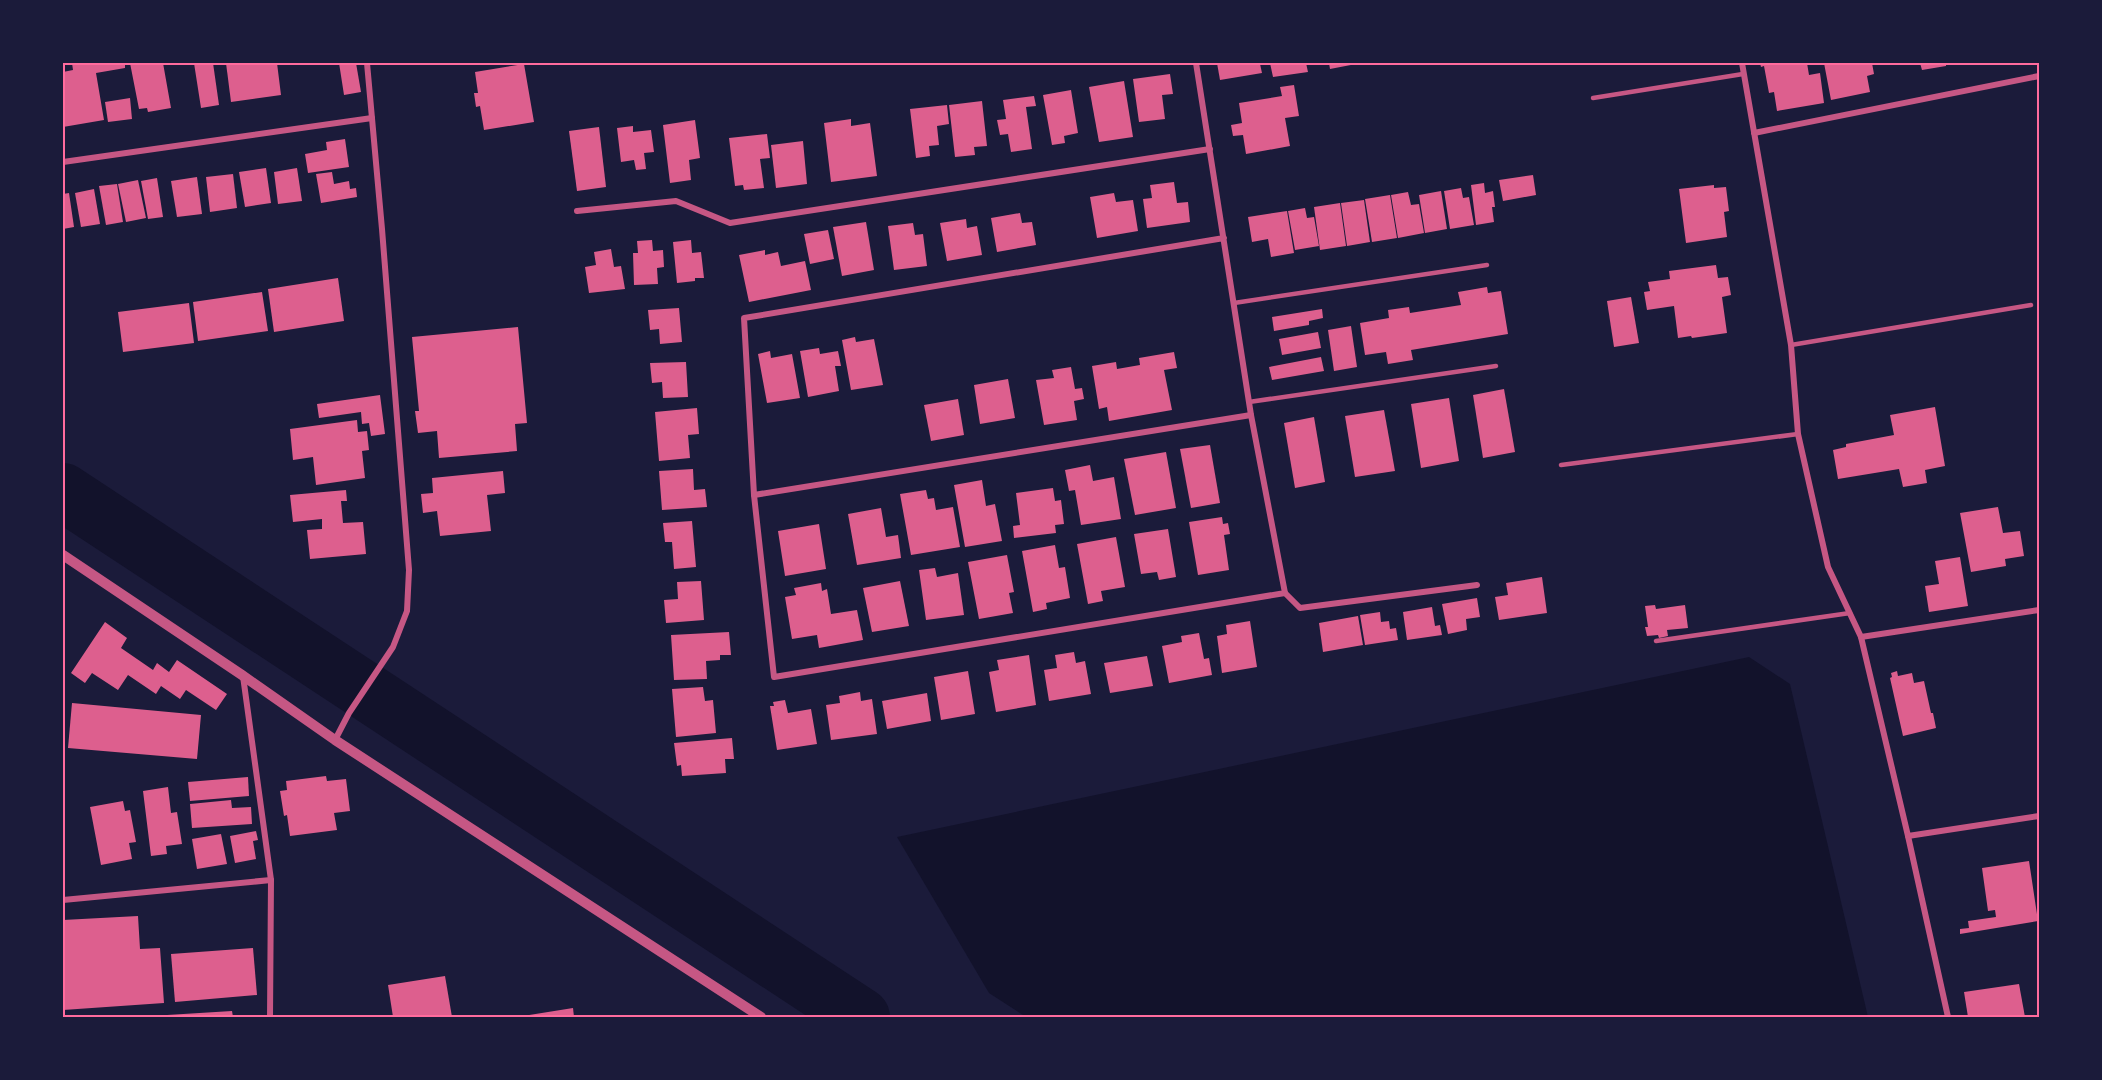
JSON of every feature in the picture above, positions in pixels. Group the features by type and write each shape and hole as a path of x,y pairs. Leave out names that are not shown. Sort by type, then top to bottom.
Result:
{"street":[{"path":"335,740 349,712 393,647 407,611 409,570 367,63"},
{"path":"1196,63 1251,415 1285,593 1300,608 1477,585"},
{"path":"1742,63 1791,345 1798,434 1828,567 1861,637 1948,1017"},
{"path":"1754,133 2039,76"},
{"path":"63,162 372,118"},
{"path":"577,211 676,201 730,223 1209,149"},
{"path":"1224,238 744,318 754,495 774,677 1285,593"},
{"path":"754,495 1251,415"},
{"path":"63,555 335,740 761,1017"},
{"path":"1861,637 2039,610"},
{"path":"242,675 271,880 270,1017"},
{"path":"1908,836 2039,816"},
{"path":"63,900 271,880"}],"lane":[{"path":"1593,98 1743,74"},
{"path":"1234,303 1487,265"},
{"path":"1791,345 2031,305"},
{"path":"1249,402 1496,366"},
{"path":"1561,465 1798,434"},
{"path":"1656,641 1850,613"}],"shaded area":[{"path":"1749,657 1790,684 1868,1017 1026,1017 989,993 897,837"}],"building":[{"path":"72,63 125,63 125,68 96,73 104,120 63,127 63,72 73,70"},
{"path":"130,63 163,63 171,108 148,112 147,108 139,109"},
{"path":"194,63 213,63 219,105 201,108"},
{"path":"226,63 277,63 281,95 231,102"},
{"path":"339,63 356,63 361,92 344,95"},
{"path":"1217,63 1260,64 1262,73 1220,80"},
{"path":"1270,63 1306,63 1308,72 1273,77"},
{"path":"1329,63 1356,63 1356,64 1330,69"},
{"path":"1760,63 1807,63 1809,75 1820,73 1824,103 1777,111 1774,92 1769,93 1764,66 1761,67"},
{"path":"1824,63 1872,63 1874,74 1867,76 1870,92 1831,100"},
{"path":"1920,63 1946,63 1946,66 1922,70"},
{"path":"524,64 534,122 484,130 480,106 476,107 474,93 478,93 475,72"},
{"path":"1170,74 1173,94 1162,95 1165,119 1139,122 1133,79"},
{"path":"1124,81 1133,137 1099,142 1089,87"},
{"path":"1294,85 1299,116 1285,118 1290,146 1246,154 1243,135 1233,136 1231,125 1242,123 1239,103 1282,96 1280,87"},
{"path":"1071,90 1078,133 1064,136 1065,143 1052,145 1043,95"},
{"path":"1034,96 1036,106 1026,107 1032,149 1011,152 1008,134 1000,135 997,120 1006,119 1003,100"},
{"path":"130,98 132,119 108,122 105,102"},
{"path":"982,101 987,146 974,147 975,155 955,157 949,105"},
{"path":"947,105 949,124 937,126 939,145 929,146 930,156 916,158 910,109"},
{"path":"851,119 851,126 870,123 877,176 831,182 824,123"},
{"path":"695,120 700,158 689,160 691,180 670,183 663,125"},
{"path":"633,126 633,132 651,130 654,152 644,153 646,169 636,170 634,160 621,162 617,128"},
{"path":"599,127 606,187 577,191 569,131"},
{"path":"767,134 770,158 760,159 764,188 744,190 743,185 735,186 729,138"},
{"path":"345,139 349,167 308,173 305,154 327,150 326,142"},
{"path":"803,141 807,184 776,188 771,145"},
{"path":"266,168 271,203 245,207 239,172"},
{"path":"297,168 302,201 278,204 274,172"},
{"path":"332,172 334,184 349,181 350,189 356,188 357,197 321,203 316,174"},
{"path":"233,174 237,208 210,212 206,177"},
{"path":"1533,175 1536,195 1503,201 1499,180"},
{"path":"197,177 202,214 177,217 171,181"},
{"path":"157,178 163,217 148,219 141,181"},
{"path":"138,180 146,218 126,222 118,184"},
{"path":"1174,182 1177,203 1188,202 1190,222 1147,228 1143,199 1152,198 1150,185"},
{"path":"1484,183 1485,193 1493,191 1494,222 1476,225 1471,185"},
{"path":"117,184 123,222 106,225 99,186"},
{"path":"1714,185 1714,188 1726,187 1729,211 1724,212 1727,237 1686,243 1679,189"},
{"path":"1461,188 1463,198 1469,197 1474,225 1450,229 1444,191"},
{"path":"94,189 100,224 81,227 75,193"},
{"path":"1441,191 1447,229 1425,233 1419,195"},
{"path":"1408,192 1411,205 1419,204 1424,233 1398,238 1391,195"},
{"path":"69,193 74,227 63,229 63,194"},
{"path":"1114,193 1116,202 1133,200 1138,231 1097,238 1090,197"},
{"path":"1390,195 1397,238 1372,242 1365,199"},
{"path":"1364,200 1370,242 1347,246 1341,203"},
{"path":"1340,203 1346,246 1320,250 1314,207"},
{"path":"1305,208 1307,218 1314,217 1319,246 1295,250 1288,211"},
{"path":"1287,211 1294,253 1271,257 1268,239 1252,242 1248,217"},
{"path":"1020,213 1022,223 1032,222 1036,245 997,252 991,218"},
{"path":"966,219 967,228 977,226 982,255 947,261 940,223"},
{"path":"866,222 874,270 842,276 833,227"},
{"path":"913,223 915,235 923,234 927,266 894,270 888,226"},
{"path":"828,230 834,259 810,264 804,234"},
{"path":"652,240 653,251 663,250 664,267 657,268 658,284 634,285 633,253 638,253 637,241"},
{"path":"691,240 692,253 701,252 704,278 677,283 673,242"},
{"path":"611,249 614,267 621,266 625,289 589,293 585,267 596,265 594,252"},
{"path":"765,250 765,255 778,252 781,266 805,261 811,290 749,302 739,255"},
{"path":"1716,265 1718,278 1728,277 1731,295 1722,297 1727,333 1678,338 1674,306 1647,310 1644,292 1650,291 1648,282 1670,279 1669,271"},
{"path":"338,278 344,321 274,332 268,289"},
{"path":"1487,287 1488,293 1501,291 1508,334 1411,350 1413,360 1388,364 1386,352 1365,355 1360,323 1389,318 1388,310 1409,307 1410,313 1461,305 1458,292"},
{"path":"262,292 268,331 198,341 193,302"},
{"path":"1631,297 1639,343 1614,347 1607,301"},
{"path":"189,303 194,343 123,352 118,312"},
{"path":"679,308 682,342 660,344 659,329 650,330 648,310"},
{"path":"1322,309 1323,318 1309,321 1309,325 1274,331 1272,317"},
{"path":"1351,326 1357,367 1334,371 1328,330"},
{"path":"518,327 527,423 515,424 517,451 439,458 437,431 418,433 415,411 419,411 412,337"},
{"path":"1318,332 1321,348 1282,355 1279,339"},
{"path":"855,337 856,342 874,339 883,385 851,390 842,340"},
{"path":"819,348 820,354 838,351 841,366 835,366 839,391 808,397 800,351"},
{"path":"770,351 771,358 792,354 800,398 767,403 758,354"},
{"path":"1174,352 1177,368 1164,370 1172,410 1109,421 1107,407 1099,409 1092,366 1116,362 1117,369 1140,365 1139,358"},
{"path":"1321,357 1324,371 1272,380 1269,367"},
{"path":"686,362 688,397 663,398 662,382 652,383 650,363"},
{"path":"1071,367 1075,389 1082,388 1084,399 1074,401 1077,420 1044,425 1036,380 1054,378 1052,370"},
{"path":"1008,379 1015,418 980,424 974,385"},
{"path":"1504,389 1515,452 1483,458 1473,395"},
{"path":"380,395 385,434 371,436 369,423 362,424 361,412 319,418 317,404"},
{"path":"1449,398 1459,461 1421,468 1411,404"},
{"path":"958,399 964,435 931,441 924,405"},
{"path":"1935,407 1945,466 1925,470 1927,483 1903,487 1899,469 1838,479 1833,450 1846,447 1846,444 1894,435 1890,415"},
{"path":"697,408 699,434 688,435 690,458 659,461 655,412"},
{"path":"1384,410 1395,471 1355,477 1345,416"},
{"path":"1314,417 1325,482 1295,488 1284,423"},
{"path":"357,420 358,432 367,431 369,450 362,451 365,478 316,485 313,457 293,460 290,429"},
{"path":"1210,445 1220,503 1191,508 1180,449"},
{"path":"1166,452 1176,508 1135,515 1124,459"},
{"path":"1090,465 1093,481 1114,477 1121,519 1081,525 1075,490 1069,491 1065,470"},
{"path":"693,469 694,490 705,489 707,507 662,510 659,471"},
{"path":"503,471 505,493 487,495 491,531 440,536 437,511 423,513 421,494 433,493 432,478"},
{"path":"982,480 986,506 995,504 1002,541 965,547 954,485"},
{"path":"1053,488 1055,501 1061,500 1064,524 1055,525 1056,533 1014,538 1013,526 1020,525 1016,493"},
{"path":"346,490 347,501 341,501 343,523 363,522 366,554 310,559 307,530 322,529 322,519 293,522 290,495"},
{"path":"926,490 928,499 934,498 936,510 953,507 960,547 911,555 900,494"},
{"path":"1998,507 2003,533 2020,531 2024,556 2005,559 2006,566 1971,572 1960,513"},
{"path":"881,508 886,537 898,535 901,558 857,565 848,514"},
{"path":"1222,517 1223,524 1228,523 1230,534 1224,535 1229,570 1198,575 1189,522"},
{"path":"692,521 696,567 674,569 672,542 665,542 663,523"},
{"path":"819,524 826,569 785,576 778,531"},
{"path":"1168,529 1176,577 1159,580 1157,572 1141,574 1134,534"},
{"path":"1116,537 1125,587 1101,591 1103,601 1088,604 1077,544"},
{"path":"1055,545 1059,568 1065,567 1070,598 1046,603 1047,609 1033,612 1022,551"},
{"path":"1007,555 1014,592 1009,593 1013,613 979,619 968,562"},
{"path":"1960,557 1968,606 1929,612 1925,586 1939,584 1935,561"},
{"path":"935,568 937,577 958,573 964,615 926,620 919,570"},
{"path":"1542,577 1547,613 1499,620 1495,597 1508,595 1506,583"},
{"path":"701,581 704,620 666,623 664,600 678,599 677,582"},
{"path":"900,581 909,626 872,632 863,588"},
{"path":"821,583 822,591 827,589 831,614 857,610 863,640 819,648 817,635 792,639 785,597 796,595 794,588"},
{"path":"1477,598 1480,617 1466,619 1467,630 1448,634 1442,604"},
{"path":"1655,605 1656,609 1685,605 1688,628 1667,630 1668,636 1659,638 1658,635 1647,636 1645,606"},
{"path":"1432,607 1435,626 1440,625 1442,635 1407,640 1403,612"},
{"path":"1380,612 1381,622 1389,621 1390,629 1396,628 1398,640 1365,645 1360,615"},
{"path":"1358,616 1363,645 1323,652 1319,623"},
{"path":"1250,621 1257,667 1222,673 1217,636 1227,634 1226,625"},
{"path":"105,622 127,638 121,648 153,670 157,663 169,672 177,660 227,694 216,710 186,690 180,699 161,686 156,694 128,675 118,690 92,673 85,683 71,673"},
{"path":"729,632 731,655 720,655 720,660 706,661 707,679 674,680 671,635"},
{"path":"1199,633 1204,659 1209,658 1212,675 1169,683 1162,646 1182,642 1181,636"},
{"path":"1074,652 1076,663 1085,661 1091,694 1049,701 1044,670 1057,668 1055,655"},
{"path":"1029,655 1036,705 996,712 989,672 999,670 997,660"},
{"path":"1147,656 1153,686 1110,693 1104,663"},
{"path":"968,671 975,714 941,720 934,677"},
{"path":"1897,671 1898,676 1912,673 1914,683 1924,681 1936,728 1903,736 1890,678 1891,673"},
{"path":"703,687 705,701 713,700 716,733 676,737 672,689"},
{"path":"860,692 861,701 872,699 877,734 831,740 826,705 840,703 839,696"},
{"path":"927,693 931,721 887,729 882,701"},
{"path":"785,700 788,713 811,709 817,744 777,750 770,706 774,706 773,702"},
{"path":"72,703 201,715 197,759 68,748"},
{"path":"732,738 734,759 725,759 726,773 682,776 681,765 677,766 674,743"},
{"path":"326,776 327,781 346,779 350,811 334,813 337,830 290,836 280,791 287,790 286,781"},
{"path":"248,777 249,796 190,801 188,782"},
{"path":"168,787 171,813 177,812 182,844 166,846 167,854 151,856 143,791"},
{"path":"231,800 232,808 251,807 252,824 192,828 190,804"},
{"path":"123,801 125,811 130,810 136,842 129,843 132,859 101,865 90,807"},
{"path":"256,831 258,840 253,841 256,859 235,863 230,836"},
{"path":"221,834 227,864 197,869 192,839"},
{"path":"2029,861 2038,921 1960,934 1960,929 1969,928 1968,921 1996,917 1995,910 1988,911 1982,868"},
{"path":"138,916 140,949 160,948 164,1003 63,1010 63,920"},
{"path":"253,948 257,995 175,1002 171,954"},
{"path":"445,976 452,1017 393,1017 388,985"},
{"path":"2019,984 2025,1017 1968,1017 1964,992"},
{"path":"573,1008 574,1017 523,1017 523,1016"},
{"path":"232,1011 233,1017 167,1017 167,1015"}],"waterway":[{"path":"63,492 861,1017"}]}
